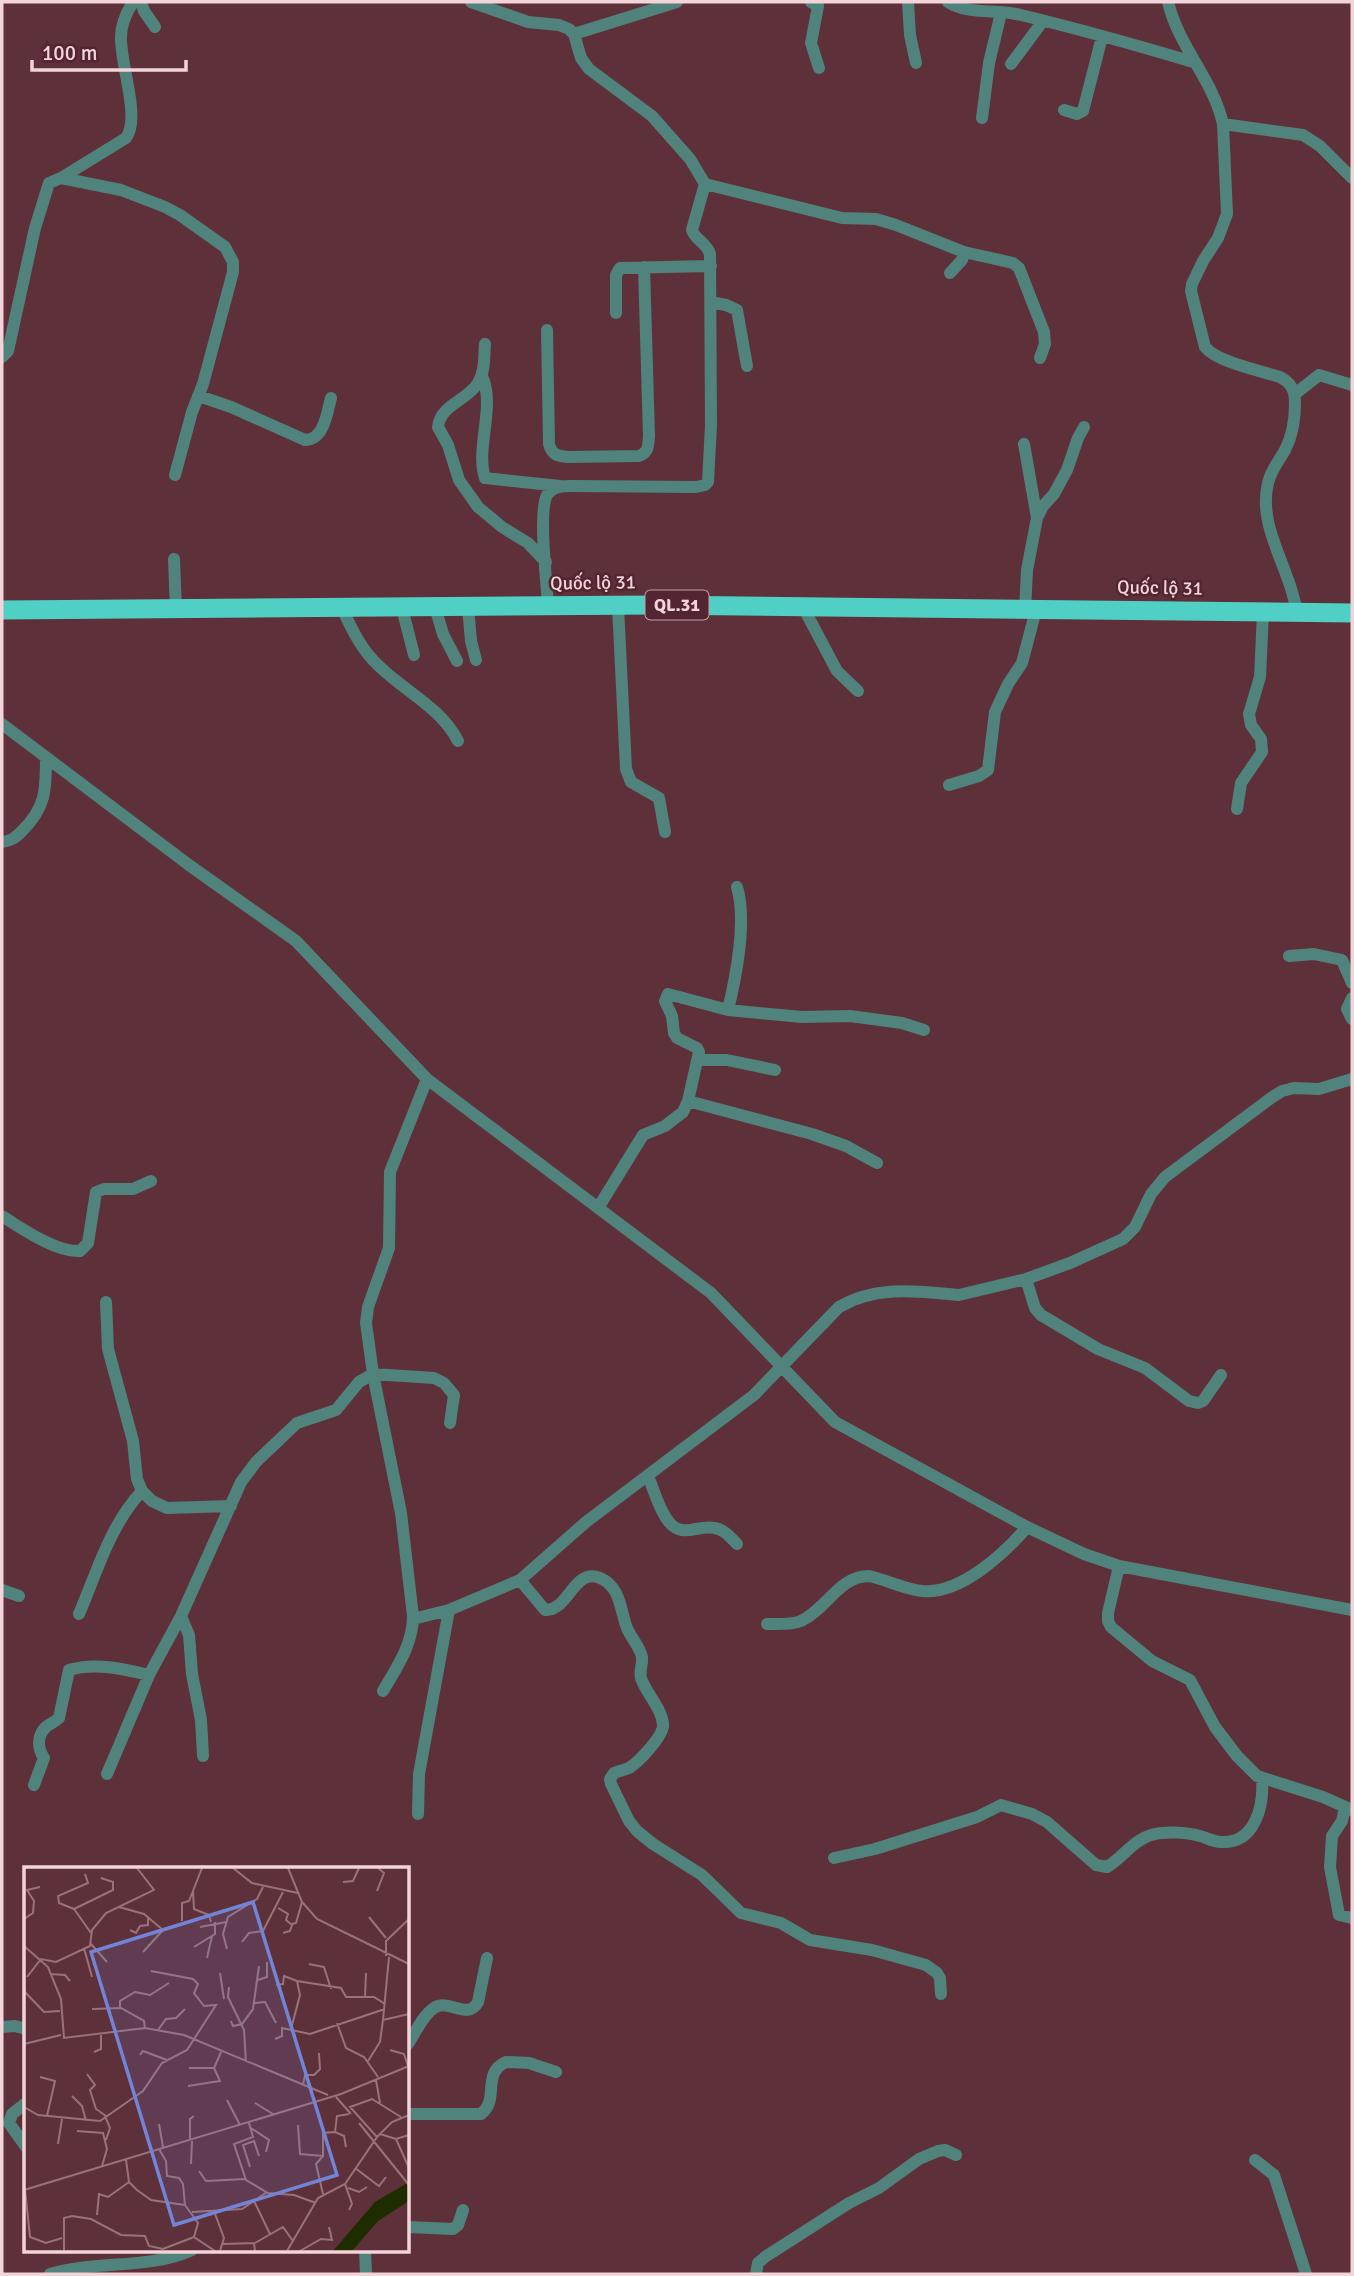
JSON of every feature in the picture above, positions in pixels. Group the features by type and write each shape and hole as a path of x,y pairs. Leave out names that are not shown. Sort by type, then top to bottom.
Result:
{"highway":[{"name":"Quốc lộ 31","path":"2,610 618,606 1352,613"}],"street":[{"path":"2,357 8,351 35,228 49,183 126,138 131,132 132,117 121,39 122,24 133,2"},
{"path":"141,2 155,27"},
{"path":"471,2 528,22 559,25 575,34 581,58 589,69 652,116 690,159 705,184 842,218 876,219 964,252 1013,263 1019,268 1044,332 1045,344 1040,358"},
{"path":"575,34 677,2"},
{"path":"811,2 818,6 811,43 820,68"},
{"path":"908,2 910,35 916,64"},
{"path":"948,2 958,8 974,11 1001,13 1020,8 1044,21 1193,62"},
{"path":"1168,2 1172,20 1193,62 1206,81 1223,124 1227,214 1218,238 1192,284 1192,297 1205,347 1209,351 1280,377 1288,382 1295,394 1291,435 1271,472 1265,510 1298,613"},
{"path":"982,118 989,63 1001,13"},
{"path":"1011,64 1044,21"},
{"path":"1064,110 1077,114 1083,111 1102,37"},
{"path":"1223,124 1303,135 1320,146 1352,178"},
{"path":"61,178 145,197 180,215 230,253 233,272 175,475"},
{"path":"485,344 482,376 486,400 483,465 485,478 561,486 705,485 708,482 710,266 708,248 692,230 705,184"},
{"path":"950,273 962,260 964,252"},
{"path":"616,313 620,268 710,266"},
{"path":"547,330 551,452 557,456 568,457 645,454 649,436 644,267"},
{"path":"711,302 726,304 737,310 747,366"},
{"path":"482,376 473,390 442,415 438,427 448,445 459,480 478,507 502,527 528,543 545,562"},
{"path":"1295,394 1319,376 1352,386"},
{"path":"199,396 231,407 305,440 313,440 318,436 331,398"},
{"path":"948,785 979,776 988,770 995,712 1008,684 1022,663 1032,612 1027,570 1037,518 1067,470 1084,427"},
{"path":"1024,444 1037,518"},
{"path":"548,606 543,512 547,496 561,486"},
{"path":"174,559 176,610"},
{"path":"618,606 620,694 626,769 631,782 659,798 665,832"},
{"path":"436,607 443,635 457,661"},
{"path":"468,607 475,660"},
{"path":"803,607 837,671 858,691"},
{"path":"342,608 351,629 369,657 442,718 458,741"},
{"path":"402,608 414,655"},
{"path":"1237,809 1241,783 1262,752 1261,739 1251,725 1249,714 1260,677 1263,613"},
{"path":"2,724 188,865 296,941 426,1079 711,1293 841,1426 1027,1527 1084,1554 1119,1566 1352,1611"},
{"path":"2,842 13,839 37,814 45,794 46,758"},
{"path":"729,1010 740,936 741,900 737,887"},
{"path":"1289,956 1314,954 1342,960 1352,983"},
{"path":"598,1208 643,1135 665,1126 683,1112 688,1101 698,1060 697,1048 677,1038 674,1033 672,1016 665,1001 666,995 672,994 729,1010 802,1017 850,1016 902,1023 924,1030"},
{"path":"1352,998 1347,1011 1352,1019"},
{"path":"698,1060 727,1060 775,1070"},
{"path":"383,1690 409,1642 413,1619 401,1513 373,1374 366,1323 368,1307 389,1248 390,1172 426,1079"},
{"path":"413,1619 449,1610 520,1580 586,1522 754,1395 830,1314 847,1302 896,1290 959,1295 1027,1279 1070,1263 1123,1239 1135,1227 1151,1194 1165,1177 1271,1098 1294,1088 1319,1089 1352,1079"},
{"path":"688,1101 812,1133 846,1146 877,1163"},
{"path":"4,1222 43,1240 80,1251 88,1243 96,1192 104,1189 133,1189 151,1181"},
{"path":"1027,1279 1035,1308 1041,1315 1098,1349 1145,1368 1189,1401 1203,1401 1221,1375"},
{"path":"106,1302 108,1349 133,1441 138,1483 142,1491 152,1501 167,1508 231,1506"},
{"path":"107,1773 149,1675 181,1616 241,1482 250,1468 288,1430 305,1419 337,1410 359,1382 373,1374 434,1378 444,1383 454,1395 450,1423"},
{"path":"648,1476 666,1518 672,1525 688,1531 714,1527 728,1534 737,1544"},
{"path":"79,1614 116,1528 125,1511 142,1491"},
{"path":"767,1624 799,1622 815,1612 849,1580 862,1576 924,1591 941,1589 986,1568 1008,1550 1027,1527"},
{"path":"1119,1566 1108,1624 1152,1661 1190,1680 1214,1727 1243,1763 1262,1779 1323,1797 1348,1808 1332,1836 1330,1873 1339,1915 1352,1918"},
{"path":"520,1580 541,1608 549,1611 586,1577 594,1576 605,1580 616,1592 628,1631 640,1652 641,1677 663,1722 659,1737 638,1761 614,1773 610,1779 629,1821 637,1831 702,1875 741,1913 781,1923 810,1940 872,1950 926,1965 937,1972 941,1994"},
{"path":"2,1590 19,1596"},
{"path":"418,1814 419,1774 449,1610"},
{"path":"181,1616 189,1634 192,1674 201,1720 203,1756"},
{"path":"34,1784 44,1758 39,1743 44,1729 59,1718 69,1670 88,1667 123,1668 149,1675"},
{"path":"834,1858 875,1849 977,1817 1001,1805 1011,1806 1047,1822 1096,1865 1104,1867 1112,1864 1150,1835 1193,1834 1221,1842 1244,1836 1255,1824 1260,1811 1264,1795 1262,1779"},
{"path":"410,2041 435,2007 447,2005 469,2011 475,2008 487,1958"},
{"path":"2,2027 24,2028"},
{"path":"410,2114 481,2114 489,2105 492,2074 506,2062 529,2063 556,2072"},
{"path":"24,2105 12,2113 9,2123 24,2144"},
{"path":"756,2274 758,2263 765,2257 849,2203 879,2188 919,2159 945,2150 956,2155"},
{"path":"1255,2160 1274,2175 1306,2274"},
{"path":"410,2227 453,2229 458,2225 463,2210"},
{"path":"50,2274 84,2267 164,2259 186,2252"},
{"path":"365,2252 366,2274"}]}
